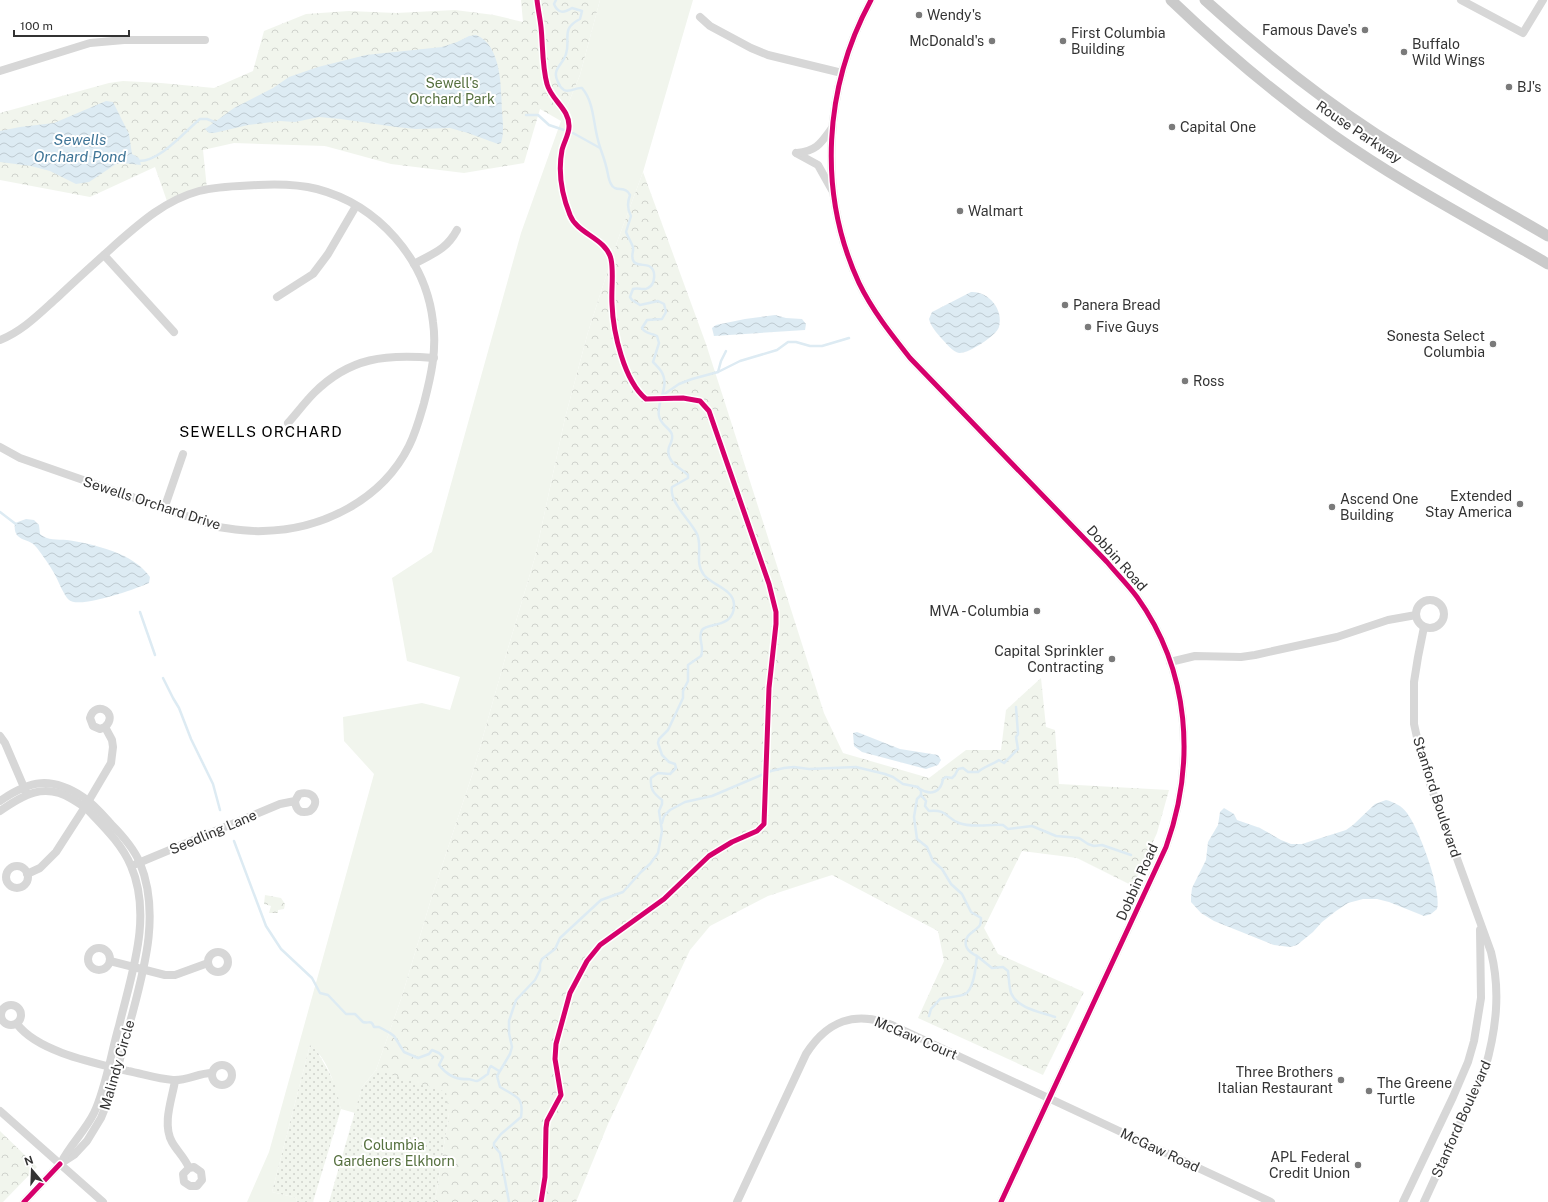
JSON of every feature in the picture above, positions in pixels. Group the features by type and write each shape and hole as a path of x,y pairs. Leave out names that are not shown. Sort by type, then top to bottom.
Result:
{"main road":[{"path":"1166,0 1210,37"},
{"name":"Rouse Parkway","path":"1171,0 1210,37 1272,89 1334,136 1408,182 1548,264"},
{"name":"Rouse Parkway","path":"1206,0 1267,54 1348,115 1408,154 1548,236"},
{"path":"1508,241 1548,270"}],"street":[{"name":"Dobbin Road","path":"871,0 851,42 842,73 832,128 833,193 837,219 850,260 871,304 885,326 910,358 1107,562 1137,597 1147,613 1170,662 1183,713 1183,780 1174,825 1158,866 1001,1202"},
{"path":"1461,0 1523,33 1543,0"},
{"path":"700,17 710,26 751,48 768,55 842,73"},
{"path":"0,71 90,43 124,40 205,40"},
{"path":"832,128 820,144 814,149 808,152 796,153 818,165 833,193"},
{"name":"Sewells Orchard Drive","path":"0,340 25,327 140,223 168,204 199,191 217,187 280,184 295,185 332,194 369,214 392,233 414,264 430,303 434,322 434,358 420,416 410,445 390,475 379,487 365,498 347,509 306,525 263,531 218,527 20,458 0,447"},
{"path":"277,297 313,274 328,254 356,206"},
{"path":"414,264 449,244 457,230"},
{"path":"104,255 174,332"},
{"path":"288,423 314,393 335,376 349,368 380,358 407,356 434,358"},
{"path":"164,509 183,454"},
{"path":"1434,601 1440,605 1442,609 1442,620 1438,625 1433,627 1424,627 1419,623 1416,615 1418,607 1424,602 1434,601"},
{"path":"1170,662 1195,656 1241,657 1255,655 1338,637 1388,620 1416,615"},
{"name":"Stanford Boulevard","path":"1424,627 1414,682 1414,724 1422,759 1495,969 1497,1000 1496,1022 1492,1045 1485,1068 1424,1202"},
{"path":"27,874 40,868 56,852 87,804 110,763 112,756 112,740 105,727"},
{"path":"0,736 5,743 25,790"},
{"name":"Malindy Circle","path":"0,811 25,790"},
{"name":"Malindy Circle","path":"0,801 25,790 59,793 87,804 121,835 140,863 149,903 148,938 138,969 113,1067 106,1107 87,1141 74,1155 60,1164 24,1202"},
{"name":"Seedling Lane","path":"131,866 280,804 295,801"},
{"name":"Malindy Circle","path":"87,804 123,851 131,866 140,904 138,969"},
{"name":"Stanford Boulevard","path":"1403,1202 1453,1097 1468,1062 1474,1041 1481,998 1481,948 1478,917"},
{"path":"110,961 165,975 175,975 208,963"},
{"name":"McGaw Court","path":"737,1202 806,1054 823,1032 844,1021 863,1018 878,1020 1050,1098"},
{"path":"17,1024 21,1030 38,1042 78,1058 113,1067 175,1081 199,1074 212,1073"},
{"path":"175,1081 168,1130 171,1141 189,1168"},
{"name":"McGaw Road","path":"1050,1098 1271,1202"},
{"path":"0,1111 103,1202"}],"green space":[{"name":"Sewell's Orchard Park","path":"521,0 600,0 580,75 561,121 540,109 524,163 464,173 391,164 325,146 234,143 203,150 207,189 168,204 155,167 90,197 0,180 0,113 109,83 123,81 214,88 253,71 264,31 306,14 349,11 396,13 455,10 494,15 523,22"},
{"path":"600,0 693,0 643,172 617,242 588,332 565,418 535,557 473,772 432,896 402,996 376,1070 362,1087 355,1113 341,1109 334,1083 327,1066 317,1051 310,1045 272,1192 297,1198 296,1202 247,1202 269,1152 374,774 344,741 343,717 422,703 450,710 460,677 407,661 392,578 432,552 521,233 561,121 580,75"},
{"path":"643,172 706,344 824,713 843,753 929,778 966,750 1001,750 1006,710 1041,678 1046,727 1055,730 1059,784 1169,790 1157,833 1133,886 1077,858 1022,851 984,928 998,954 1084,992 1043,1075 918,1018 944,961 938,931 832,875 768,896 710,926 690,950 608,1124 576,1202 435,1202 449,1113 376,1070 402,996 432,896 473,772 535,557 565,418 588,332 617,242"},
{"path":"265,895 281,898 285,904 284,909 278,910 278,913 269,913 271,906 264,904"},
{"name":"Columbia Gardeners Elkhorn","path":"310,1045 317,1051 329,1072 335,1085 341,1109 313,1202 296,1202 297,1198 272,1192"},
{"name":"Columbia Gardeners Elkhorn","path":"376,1070 446,1092 449,1113 435,1202 329,1202 362,1087"},
{"path":"0,1131 37,1167 3,1202 0,1202"}],"water":[{"path":"476,35 485,40 491,48 498,69 503,124 503,136 501,143 498,144 450,128 416,129 319,117 295,122 280,121 248,125 214,133 209,133 205,129 234,108 273,88 289,77 318,67 366,55 442,47 469,36"},
{"name":"Sewells Orchard Pond","path":"106,101 113,102 129,134 132,154 139,158 141,165 123,163 116,164 89,182 76,184 50,171 31,166 0,162 0,131 54,123"},
{"path":"971,292 977,292 989,298 993,302 999,314 999,327 993,335 981,344 969,351 959,353 952,349 942,339 929,319 932,312"},
{"path":"775,315 786,318 802,319 806,324 805,330 714,336 712,328 716,325"},
{"path":"26,519 34,520 39,525 40,534 46,538 89,544 124,556 143,569 150,577 149,583 95,600 75,602 69,600 63,592 46,560 37,548 16,534 15,523"},
{"path":"857,732 900,749 938,755 941,760 938,765 926,769 862,752 854,746 853,733"},
{"path":"1386,800 1403,808 1412,821 1423,845 1433,874 1438,900 1437,909 1431,914 1424,916 1389,902 1377,899 1363,899 1348,903 1322,922 1313,932 1297,945 1290,947 1274,945 1214,921 1201,913 1191,902 1192,888 1206,860 1208,842 1218,825 1220,812 1224,808 1234,814 1237,820 1260,828 1291,844 1302,844 1346,830 1375,804"}],"waterway":[{"path":"509,1202 500,1153 494,1146 494,1143 501,1134 521,1117 522,1110 520,1101 514,1095 500,1087 497,1076 510,1054 512,1047 509,1033 509,1021 516,1000 535,980 540,970 542,959 555,949 560,938 601,900 623,892 650,864 658,853 662,831 659,811 662,800 653,790 651,778 658,773 670,774 676,768 675,764 669,762 662,755 658,743 659,739 668,730 683,698 683,691 688,681 688,665 701,656 702,649 700,636 702,630 709,626 726,621 733,612 734,604 730,595 708,579 701,570 699,560 699,539 694,529 677,505 672,493 672,487 688,478 688,475 674,463 669,456 668,452 672,435 659,416 659,405 664,388 664,377 653,362 659,343 657,336 646,332 642,328 647,320 662,319 666,312 664,304 658,301 640,305 630,297 633,289 648,288 654,281 654,274 652,268 646,265 637,264 633,260 633,247 626,232 631,216 628,206 630,195 626,190 613,187 610,182 598,140 589,100 582,88 566,91 562,88 556,78 557,70 565,58 568,31 570,27 580,19 582,11 572,8 564,12 559,11 554,4 556,0"},
{"path":"526,115 538,115 549,125 564,130"},
{"path":"137,161 154,157 162,152 171,146 200,119 207,119 217,123"},
{"path":"573,133 600,148"},
{"path":"663,395 679,384 718,372 740,361 777,350 788,342 796,342 810,346 822,346 849,338"},
{"path":"718,372 726,351"},
{"path":"0,512 17,525"},
{"path":"140,612 155,655"},
{"path":"163,678 179,708 191,739 213,784 220,810"},
{"path":"920,789 928,792 935,792 940,787 943,779 946,777 952,778 958,769 963,768 968,772 978,772 999,760 1004,763 1018,749 1016,737 1018,734 1016,707"},
{"path":"662,823 664,816 670,810 685,802 712,796 771,771 794,767 809,769 856,767 885,774 893,777 903,784 918,787 921,791 921,795 926,801 925,806 929,811 939,811 959,823 975,826 1003,825 1008,829 1032,826 1056,836 1079,838 1094,846 1102,845 1131,855"},
{"path":"921,795 917,799 914,817 917,839 927,847 933,861 942,869 951,884 962,894 971,912 981,918 978,928 966,939 967,948 977,956 971,988 963,995 940,999 931,1009 929,1016"},
{"path":"234,841 266,926 281,949 312,978 320,993 328,995 346,1014 355,1014 363,1022 371,1022 374,1027 379,1027 390,1033 394,1036 404,1052 418,1058 429,1054 432,1050 439,1053 443,1057 439,1065 448,1074 463,1079 477,1081 488,1074 491,1066 499,1071"},
{"path":"977,956 992,968 1003,967 1008,971 1011,993 1019,1003 1030,1009 1055,1017"}],"cycle path":[{"path":"537,0 541,27 544,70 547,84 549,90 564,110 569,121 569,130 562,150 560,166 565,199 570,215 574,221 579,227 603,246 611,259 613,315 617,342 626,368 638,391 646,399 683,398 700,401 709,411 769,584 776,612 769,688 764,824 757,831 732,842 709,856 664,899 600,945 587,961 570,993 556,1044 555,1059 561,1095 547,1121 545,1177 541,1202"},
{"path":"871,0 855,33 843,68 835,104 832,140 832,176 837,213 846,248 859,283 876,312 910,358 1107,562 1137,597 1155,626 1168,655 1177,686 1183,718 1184,750 1182,783 1176,815 1166,847 1001,1202"},
{"path":"24,1202 60,1164"}],"place":[{"name":"Wendy's","path":"919,15"},
{"name":"Famous Dave's","path":"1365,30"},
{"name":"McDonald's","path":"992,41"},
{"name":"First Columbia Building","path":"1063,41"},
{"name":"Buffalo Wild Wings","path":"1404,52"},
{"name":"BJ's","path":"1509,87"},
{"name":"Capital One","path":"1172,127"},
{"name":"Walmart","path":"960,211"},
{"name":"Panera Bread","path":"1065,305"},
{"name":"Five Guys","path":"1088,327"},
{"name":"Sonesta Select Columbia","path":"1493,344"},
{"name":"Ross","path":"1185,381"},
{"name":"Extended Stay America","path":"1520,504"},
{"name":"Ascend One Building","path":"1332,507"},
{"name":"MVA - Columbia","path":"1037,611"},
{"name":"Capital Sprinkler Contracting","path":"1112,659"},
{"name":"Three Brothers Italian Restaurant","path":"1341,1080"},
{"name":"The Greene Turtle","path":"1369,1091"},
{"name":"APL Federal Credit Union","path":"1358,1165"}],"district":[{"name":"SEWELLS ORCHARD","path":"261,432"}]}
